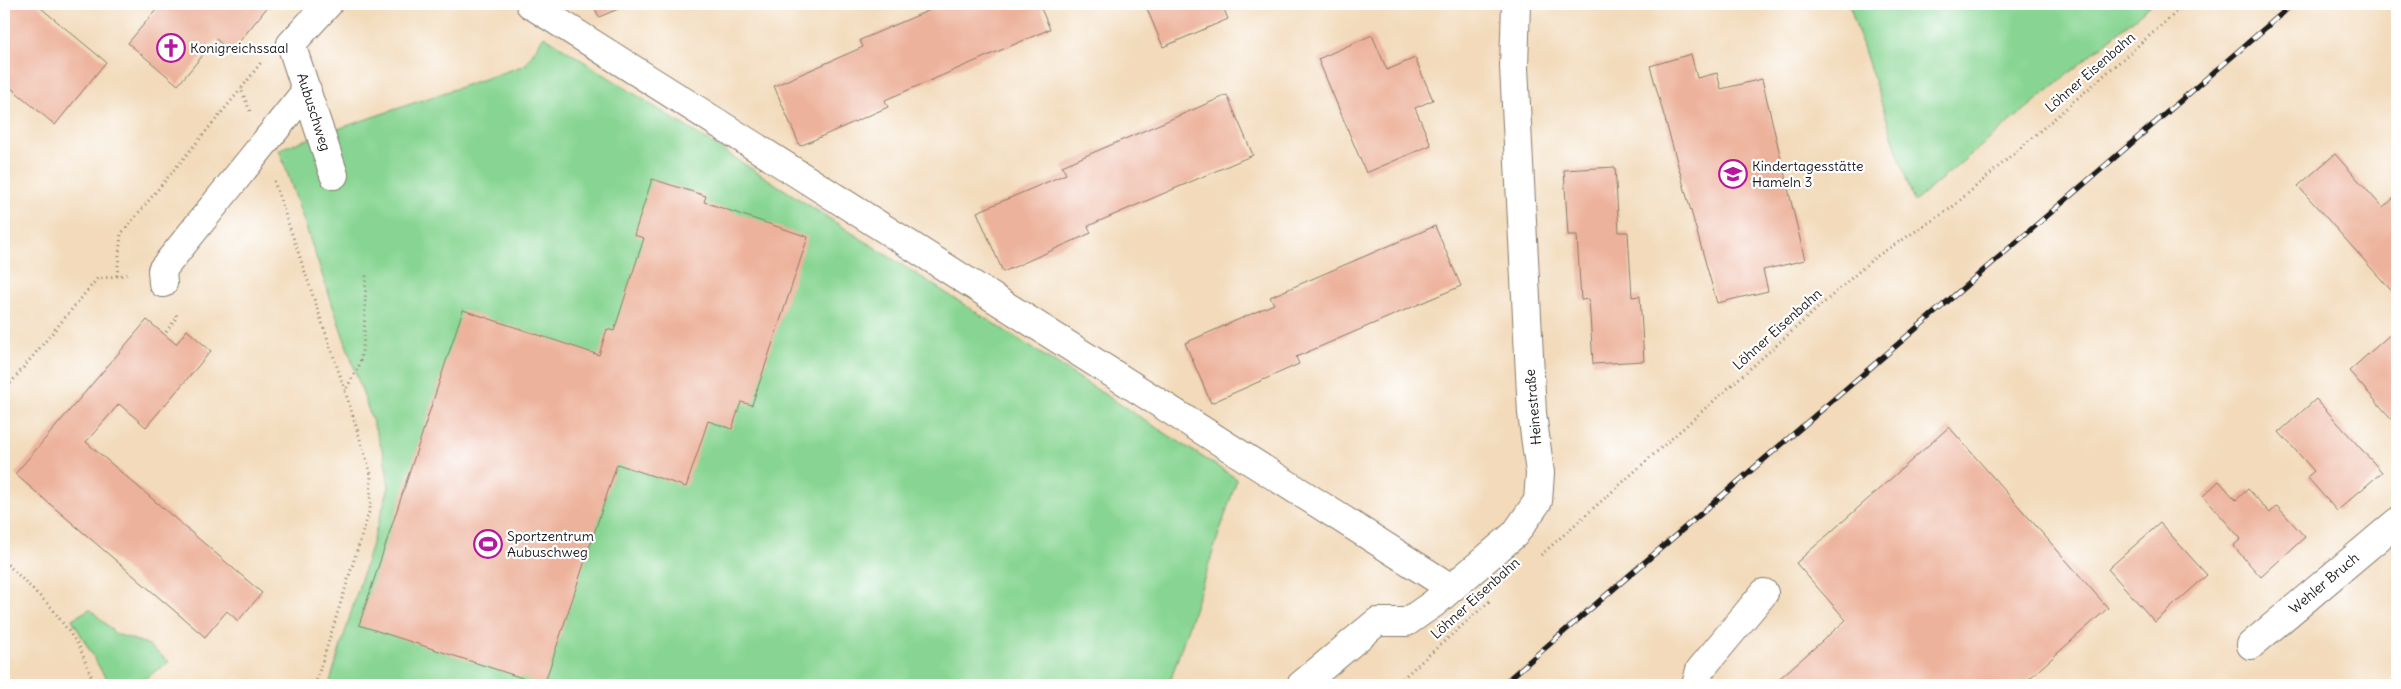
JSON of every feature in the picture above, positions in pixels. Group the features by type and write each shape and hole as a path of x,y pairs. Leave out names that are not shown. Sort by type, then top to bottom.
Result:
{"street":[{"path":"291,44 328,4"},
{"path":"530,4 1451,588"},
{"name":"Heinestraße","path":"1300,685 1377,622 1407,622 1451,588 1515,534 1538,501 1540,473 1532,413 1514,67 1516,4"},
{"name":"Aubuschweg","path":"291,44 334,174"},
{"path":"163,283 162,270 263,147 306,90"},
{"name":"Wehler Bruch","path":"2251,645 2397,522"},
{"path":"1696,685 1700,670 1764,593"}],"path":[{"name":"Löhner Eisenbahn","path":"1535,560 1874,258 1950,209 2186,4"},
{"path":"118,276 121,234 242,89 283,33 291,44"},
{"path":"242,89 372,474 370,509 315,685"},
{"path":"4,391 97,279 148,271 163,283 178,317 166,332"},
{"path":"345,391 360,364 364,339 366,274"},
{"path":"4,561 52,608 79,646 94,685"},
{"name":"Löhner Eisenbahn","path":"1395,685 1498,593"}],"green space":[{"path":"1849,4 2152,4 1914,202"},
{"path":"544,36 1237,479 1169,685 329,685 389,487 384,455 279,149 525,65"},
{"path":"90,609 116,634 147,644 169,662 136,685 106,679 72,619"}],"building":[{"path":"4,4 36,4 106,62 55,125 4,82"},
{"name":"Konigreichssaal","path":"161,4 270,4 231,52 216,39 178,85 128,43"},
{"path":"593,4 630,4 599,17"},
{"path":"944,4 1039,4 1050,29 885,100 888,107 800,146 774,86 863,47 860,40"},
{"path":"1145,4 1222,4 1228,19 1163,47"},
{"path":"1372,35 1387,70 1415,58 1433,100 1415,108 1431,145 1366,173 1318,59"},
{"name":"Kindertagesstätte Hameln 3","path":"1691,54 1697,78 1717,73 1721,89 1762,79 1805,260 1763,270 1768,291 1717,303 1650,66"},
{"path":"1227,95 1253,155 1088,226 1091,233 1003,272 977,212 1066,174 1062,166"},
{"path":"2335,154 2383,208 2397,195 2397,297 2298,186"},
{"path":"1615,167 1619,232 1628,232 1632,297 1640,296 1644,361 1593,364 1589,299 1581,300 1577,235 1568,235 1564,170"},
{"name":"Sportzentrum Aubuschweg","path":"652,179 706,196 704,202 808,237 752,405 741,402 732,429 708,421 686,487 617,464 544,685 359,625 463,310 599,355 607,329 614,331 644,238 634,235"},
{"path":"1435,226 1461,286 1296,357 1299,364 1211,403 1185,343 1274,304 1270,297"},
{"path":"147,320 176,344 187,330 211,351 146,427 119,404 86,442 262,593 238,621 227,611 205,637 15,474"},
{"path":"2394,331 2397,334 2397,425 2349,371"},
{"path":"2316,399 2382,472 2337,511 2307,477 2314,471 2279,432"},
{"path":"1949,427 2108,608 2022,685 1772,685 1846,620 1796,563"},
{"path":"2219,481 2236,500 2248,489 2270,513 2277,506 2305,537 2261,577 2233,546 2241,539 2203,496"},
{"path":"2160,523 2207,575 2155,622 2108,569"}],"railway":[{"path":"1502,685 2293,4"}],"place":[{"name":"Konigreichssaal","path":"171,48"},
{"name":"Kindertagesstätte Hameln 3","path":"1733,174"},
{"name":"Sportzentrum Aubuschweg","path":"488,544"}]}
